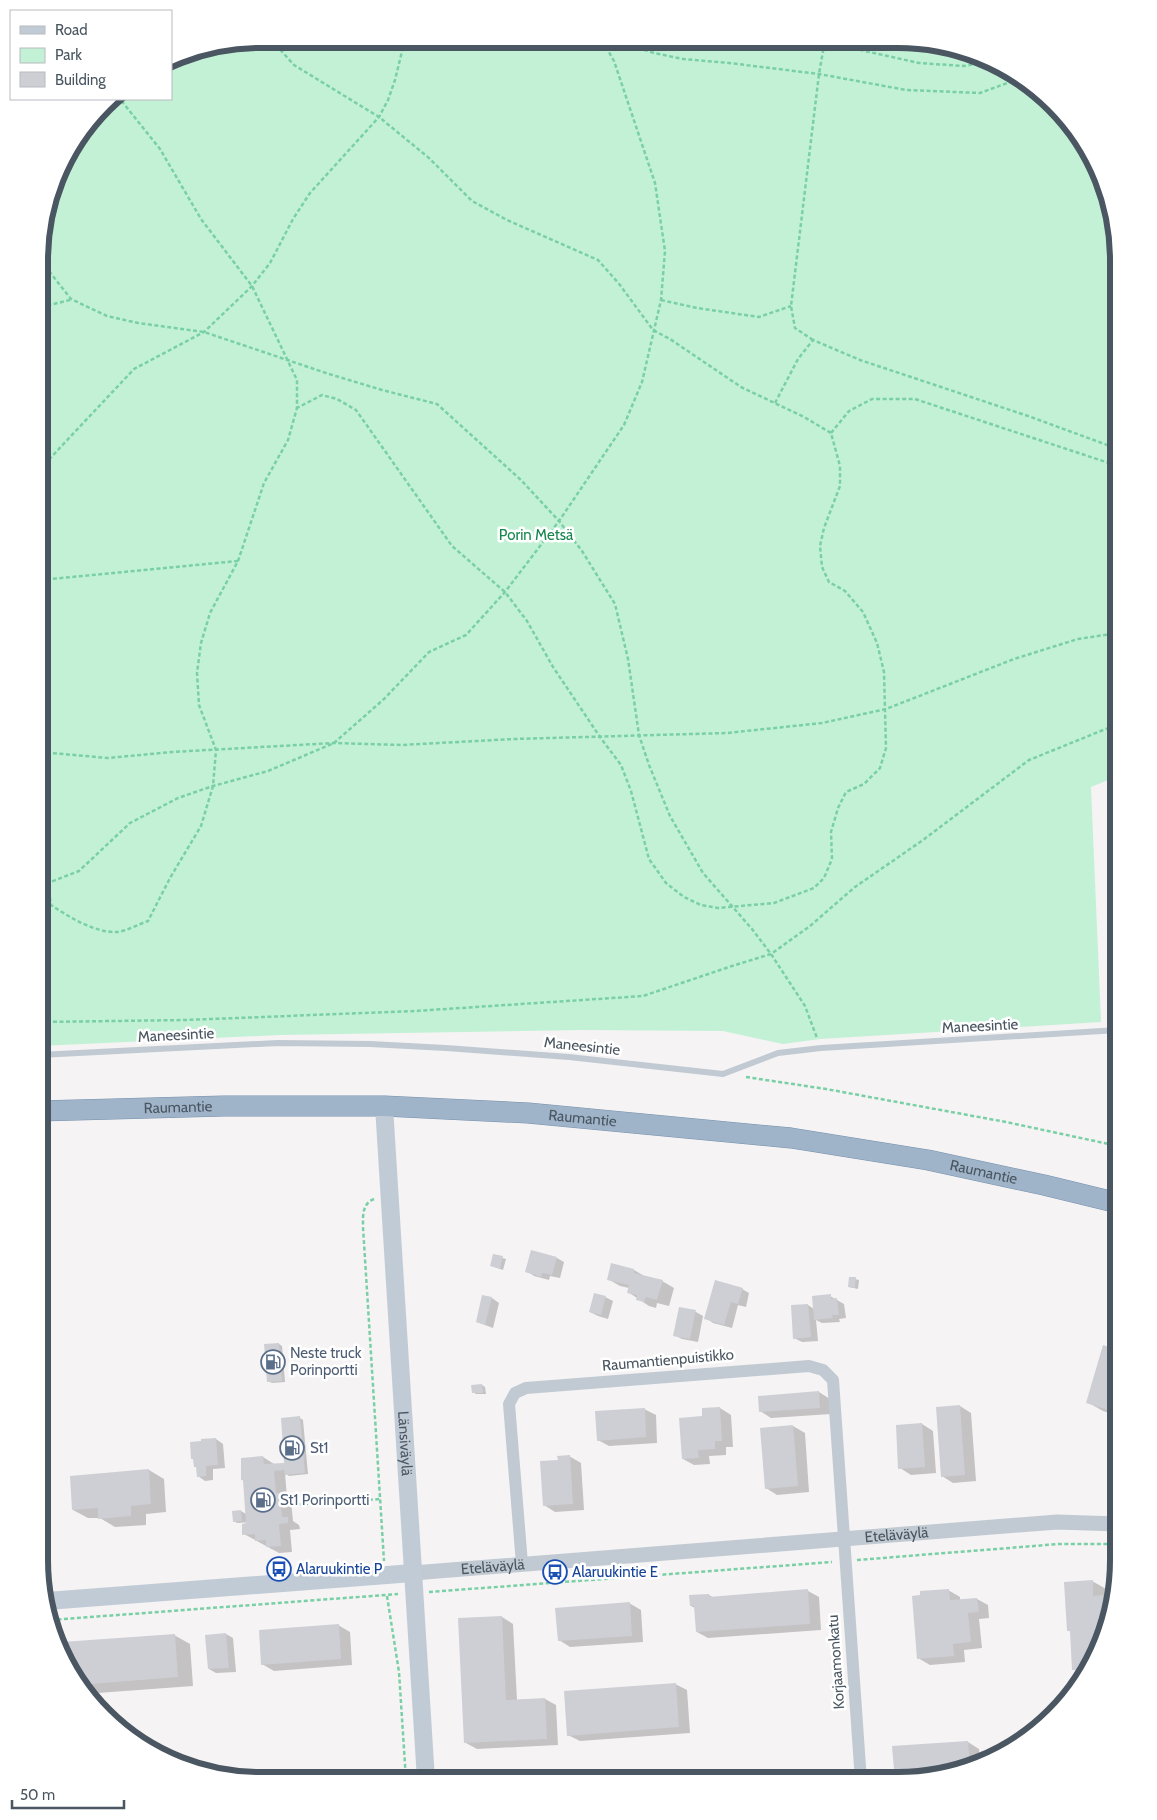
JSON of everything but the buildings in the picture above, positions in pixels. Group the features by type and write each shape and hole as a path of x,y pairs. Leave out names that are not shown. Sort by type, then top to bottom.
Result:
{"highway":[{"name":"Raumantie","path":"48,1111 224,1106 384,1106 528,1113 792,1138 928,1160 1110,1201"}],"main road":[{"name":"Länsiväylä","path":"384,1106 425,1772"},
{"name":"Eteläväylä","path":"52,1601 413,1573"}],"street":[{"name":"Raumantienpuistikko","path":"522,1564 509,1404 515,1393 526,1388 809,1366 823,1370 833,1380 844,1540"},
{"name":"Eteläväylä","path":"413,1573 1056,1522 1110,1524"},
{"name":"Korjaamonkatu","path":"844,1540 860,1772"}],"lane":[{"name":"Maneesintie","path":"48,1055 278,1043 370,1044 569,1057 723,1074 778,1053 821,1048 1110,1030"}],"path":[{"path":"279,48 294,65 379,117 429,158 472,201 507,220 598,260 620,285 653,330 741,387 804,417 831,433 840,466 840,486 824,528 820,546 822,567 829,582 845,592 862,612 877,643 884,672 886,748 880,768 864,784 846,792 838,808 831,832 832,859 824,878 814,888 774,903 733,908 701,905 684,897 666,883 649,859 631,791 621,765 553,667 527,621 505,592 452,546 356,410 337,398 322,395 297,408"},
{"path":"48,461 134,370 204,332 252,286 270,263 293,219 310,193 379,117 388,100 404,48"},
{"path":"48,884 78,870 130,823 178,798 213,786 268,772 334,743 384,699 429,652 466,635 505,592 558,521 624,425 642,382 661,300 665,251 655,183 614,61 607,48"},
{"path":"638,48 683,59 819,74 906,90 980,93 1012,81"},
{"path":"977,64 964,66 919,63 856,49 824,48 819,74 791,306 795,328 813,340 860,360 1031,417 1110,446"},
{"path":"48,889 51,905 74,920 94,928 118,932 148,921 170,878 202,826 213,786 216,750 199,705 197,673 201,643 210,613 238,561 264,482 288,440 297,408 297,380 252,286 202,219 160,149 121,100"},
{"path":"48,270 71,299 108,316 138,323 204,332 382,390 437,404 521,480 582,551 615,604 628,659 639,735 670,816 703,874 771,954 805,1006 821,1048"},
{"path":"48,305 71,299"},
{"path":"661,300 697,308 759,317 791,306"},
{"path":"775,403 798,359 813,340"},
{"path":"831,433 849,411 872,399 915,399 1110,463"},
{"path":"48,579 238,561"},
{"path":"48,753 108,758 334,743 401,746 514,739 727,733 822,723 886,709 1014,659 1078,639 1110,634"},
{"path":"48,1022 186,1020 415,1011 643,996 771,954 810,926 855,887 923,840 1029,760 1110,727"},
{"path":"723,1074 826,1089 1015,1124 1110,1144"},
{"path":"388,1191 368,1202 364,1210 386,1595 399,1672 405,1772"},
{"path":"291,1505 380,1499"},
{"path":"56,1620 1059,1544 1110,1544"}],"green space":[{"name":"Porin Metsä","path":"246,48 911,48 925,49 965,59 991,69 1026,91 1057,120 1074,142 1088,166 1102,205 1108,232 1110,260 1110,779 1091,787 1101,1022 820,1039 783,1044 723,1031 581,1030 279,1035 48,1046 48,246 49,232 59,192 69,166 91,131 120,100 172,100 172,67 205,55"}],"place":[{"name":"Neste truck Porinportti","path":"273,1362"},
{"name":"St1","path":"292,1448"},
{"name":"St1 Porinportti","path":"263,1500"},
{"name":"Alaruukintie P","path":"279,1569"},
{"name":"Alaruukintie E","path":"555,1572"}]}
